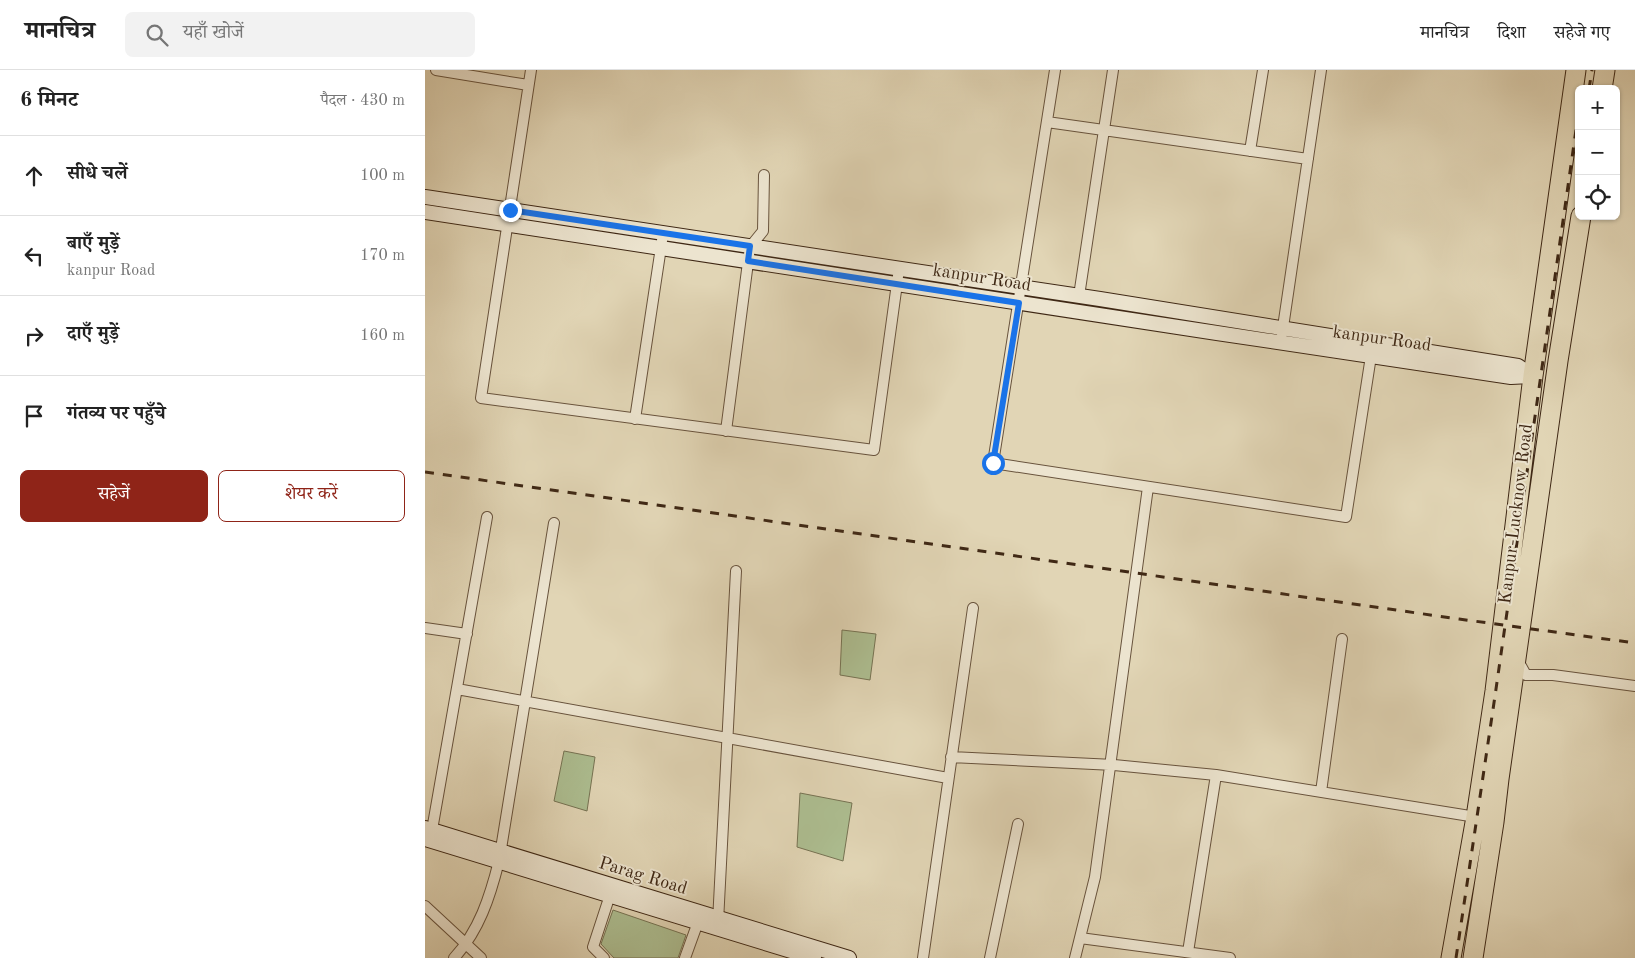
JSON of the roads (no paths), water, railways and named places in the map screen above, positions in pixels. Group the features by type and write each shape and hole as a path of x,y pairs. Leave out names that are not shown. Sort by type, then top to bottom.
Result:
{"highway":[{"name":"Kanpur-Lucknow Road","path":"1451,958 1476,817 1495,692 1533,376 1576,70"},
{"path":"1602,85 1605,70"},
{"name":"Kanpur-Lucknow Road","path":"1473,958 1494,822 1558,361 1580,220"}],"street":[{"path":"436,70 528,85"},
{"path":"531,70 481,398 874,450 899,269"},
{"path":"1055,70 993,463 1345,517 1371,356"},
{"path":"1079,296 1113,70"},
{"path":"1250,151 1263,70"},
{"path":"1281,343 1321,70"},
{"path":"1047,122 1308,159"},
{"path":"726,431 750,246 763,231 764,175"},
{"path":"425,197 1283,328 1518,366 1533,376"},
{"name":"kanpur Road","path":"425,212 1281,343 1511,377 1533,376"},
{"path":"635,419 663,234"},
{"path":"1075,958 1095,877 1148,487"},
{"path":"427,832 457,688 487,517"},
{"path":"454,958 466,945 480,920 491,893 500,856 554,523"},
{"path":"718,923 736,571"},
{"path":"923,958 973,608"},
{"path":"425,628 467,634"},
{"path":"1321,792 1342,639"},
{"path":"1515,664 1521,666 1525,675 1553,675 1635,686"},
{"path":"457,688 949,778"},
{"path":"951,757 1110,766 1216,775 1476,817"},
{"path":"1188,952 1216,775"},
{"path":"990,958 1018,824"},
{"name":"Parag Road","path":"427,832 718,923 849,958"},
{"name":"Parag Road","path":"500,856 609,895 699,922 718,923 783,954 814,958"},
{"path":"604,958 593,946 609,895"},
{"path":"425,906 481,958"},
{"path":"685,958 699,922"},
{"path":"1080,938 1230,958"}],"railway":[{"path":"1590,85 1592,70"},
{"path":"1456,958 1576,130"},
{"path":"425,472 1635,643"}]}
